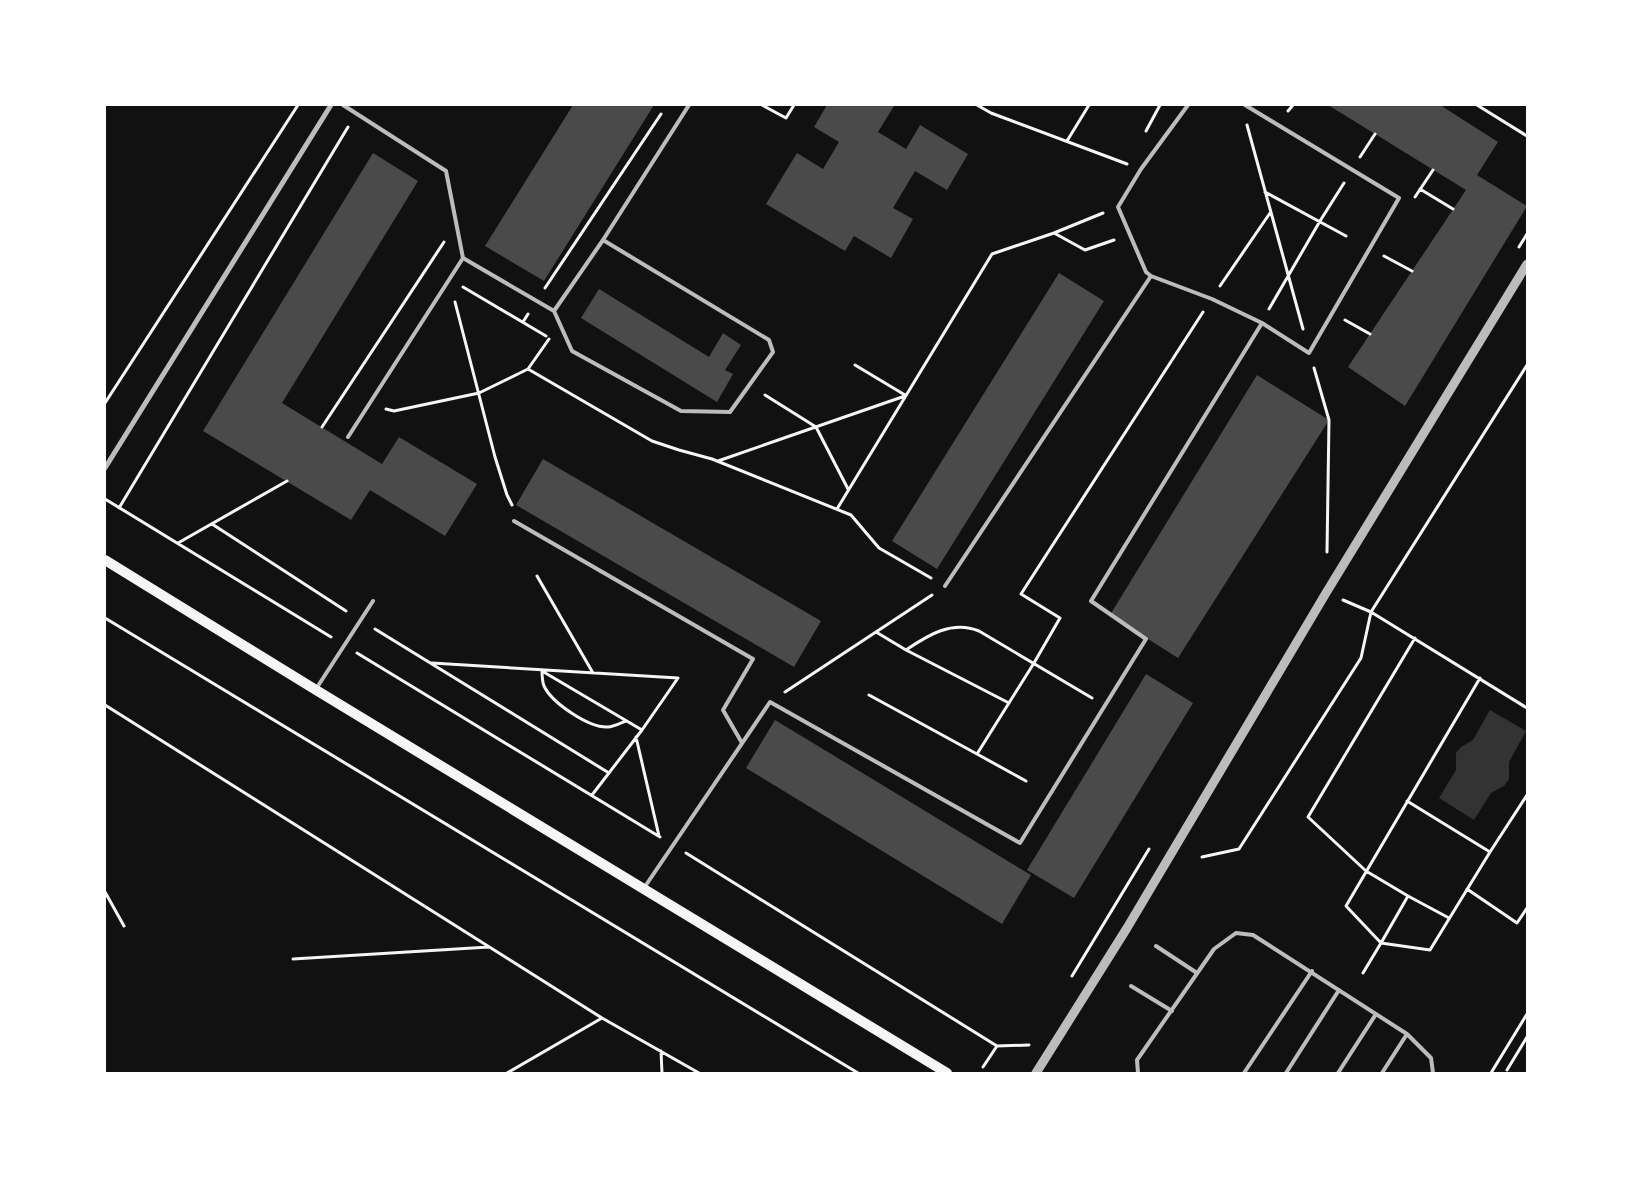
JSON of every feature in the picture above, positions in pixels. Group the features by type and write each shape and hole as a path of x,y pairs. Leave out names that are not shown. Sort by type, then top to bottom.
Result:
{"main road":[{"path":"105,560 947,1073"}],"street":[{"path":"105,468 331,105"},
{"path":"1036,1073 1127,928 1326,593 1527,264"}],"lane":[{"path":"343,105 446,170 464,258 368,403 348,437"},
{"path":"554,311 603,240 690,105"},
{"path":"1188,105 1141,169 1118,207 1146,272 1151,276 1212,299 1262,323 1309,353 1399,198 1244,105"},
{"path":"464,258 554,311 572,351 681,412 730,412 773,352 769,340 603,240"},
{"path":"945,586 1151,276"},
{"path":"644,889 770,702 1020,844 1146,639 1091,601 1262,323"},
{"path":"514,521 752,659 723,710 742,743"},
{"path":"316,690 373,601"},
{"path":"1138,1073 1138,1060 1197,973 1214,949 1236,933 1254,935 1407,1034 1431,1058 1433,1073"},
{"path":"1156,946 1197,973"},
{"path":"1244,1073 1312,971"},
{"path":"1131,986 1172,1012"},
{"path":"1286,1073 1339,990"},
{"path":"1338,1073 1376,1014"},
{"path":"1382,1073 1407,1034"}],"path":[{"path":"105,403 298,105"},
{"path":"762,105 786,118 794,105"},
{"path":"977,105 992,113 1141,169"},
{"path":"1067,141 1089,105"},
{"path":"1477,105 1527,136"},
{"path":"537,301 661,113"},
{"path":"120,508 356,114"},
{"path":"1357,162 1375,134"},
{"path":"1415,197 1433,170"},
{"path":"1262,323 1320,221 1344,183"},
{"path":"1420,190 1453,209"},
{"path":"1265,192 1346,236"},
{"path":"836,509 992,254 1054,233 1118,207"},
{"path":"977,754 1034,664 1060,618 1021,594 1212,299 1271,212"},
{"path":"322,428 456,223"},
{"path":"1054,233 1085,250 1131,235"},
{"path":"1381,254 1412,271"},
{"path":"450,280 550,338"},
{"path":"450,280 507,495 524,526"},
{"path":"1342,319 1370,334"},
{"path":"855,365 906,396"},
{"path":"1202,857 1239,849 1361,658 1371,612 1527,365"},
{"path":"368,403 394,411 479,393 528,369 652,441 718,461 851,514 879,548 945,586 770,702"},
{"path":"766,395 816,427 848,490"},
{"path":"718,461 906,396"},
{"path":"178,543 287,481"},
{"path":"105,499 673,845 997,1046 1029,1046"},
{"path":"212,524 361,621 609,773"},
{"path":"537,576 593,673"},
{"path":"1326,593 1371,612 1527,708"},
{"path":"105,618 858,1073"},
{"path":"906,650 939,631 960,626 969,627 979,630 1105,706"},
{"path":"876,632 906,650 1009,703"},
{"path":"1415,638 1308,817 1366,871 1449,918"},
{"path":"430,663 678,678 642,730 592,796"},
{"path":"542,670 544,686 552,697 569,712 608,728 627,721"},
{"path":"542,670 642,730"},
{"path":"1480,678 1346,906 1380,943 1430,950 1527,794"},
{"path":"869,695 1026,781"},
{"path":"105,705 602,1018 700,1073"},
{"path":"636,737 659,837"},
{"path":"1407,802 1490,852"},
{"path":"1467,889 1517,923 1527,908"},
{"path":"105,892 124,926"},
{"path":"1363,973 1408,896"},
{"path":"293,959 489,947"},
{"path":"1491,1073 1527,1014"},
{"path":"507,1073 602,1018"},
{"path":"1507,1070 1527,1037"},
{"path":"983,1067 997,1046"},
{"path":"661,1050 662,1073"}],"shaded area":[{"path":"1490,710 1526,731 1509,762 1509,779 1504,786 1491,793 1474,820 1439,798 1456,770 1456,753 1461,747 1473,740"}],"building":[{"path":"573,105 654,105 544,281 485,246"},
{"path":"827,105 892,105 894,106 878,132 906,149 920,125 968,154 947,190 915,171 893,208 913,219 891,258 854,236 845,251 766,204 797,153 823,169 839,142 814,127"},
{"path":"1328,105 1440,105 1498,142 1477,175 1527,206 1405,406 1348,367 1466,190"},
{"path":"373,153 418,181 282,403 382,464 399,437 477,484 445,536 370,490 351,520 203,431"},
{"path":"1059,273 1104,301 937,569 892,541"},
{"path":"599,289 709,357 723,333 741,345 725,370 733,374 717,402 581,318"},
{"path":"1257,375 1329,420 1178,658 1110,615"},
{"path":"543,459 821,621 794,667 516,505"},
{"path":"1146,674 1193,703 1074,898 1027,870"},
{"path":"775,720 1031,875 1002,924 746,768"}]}
